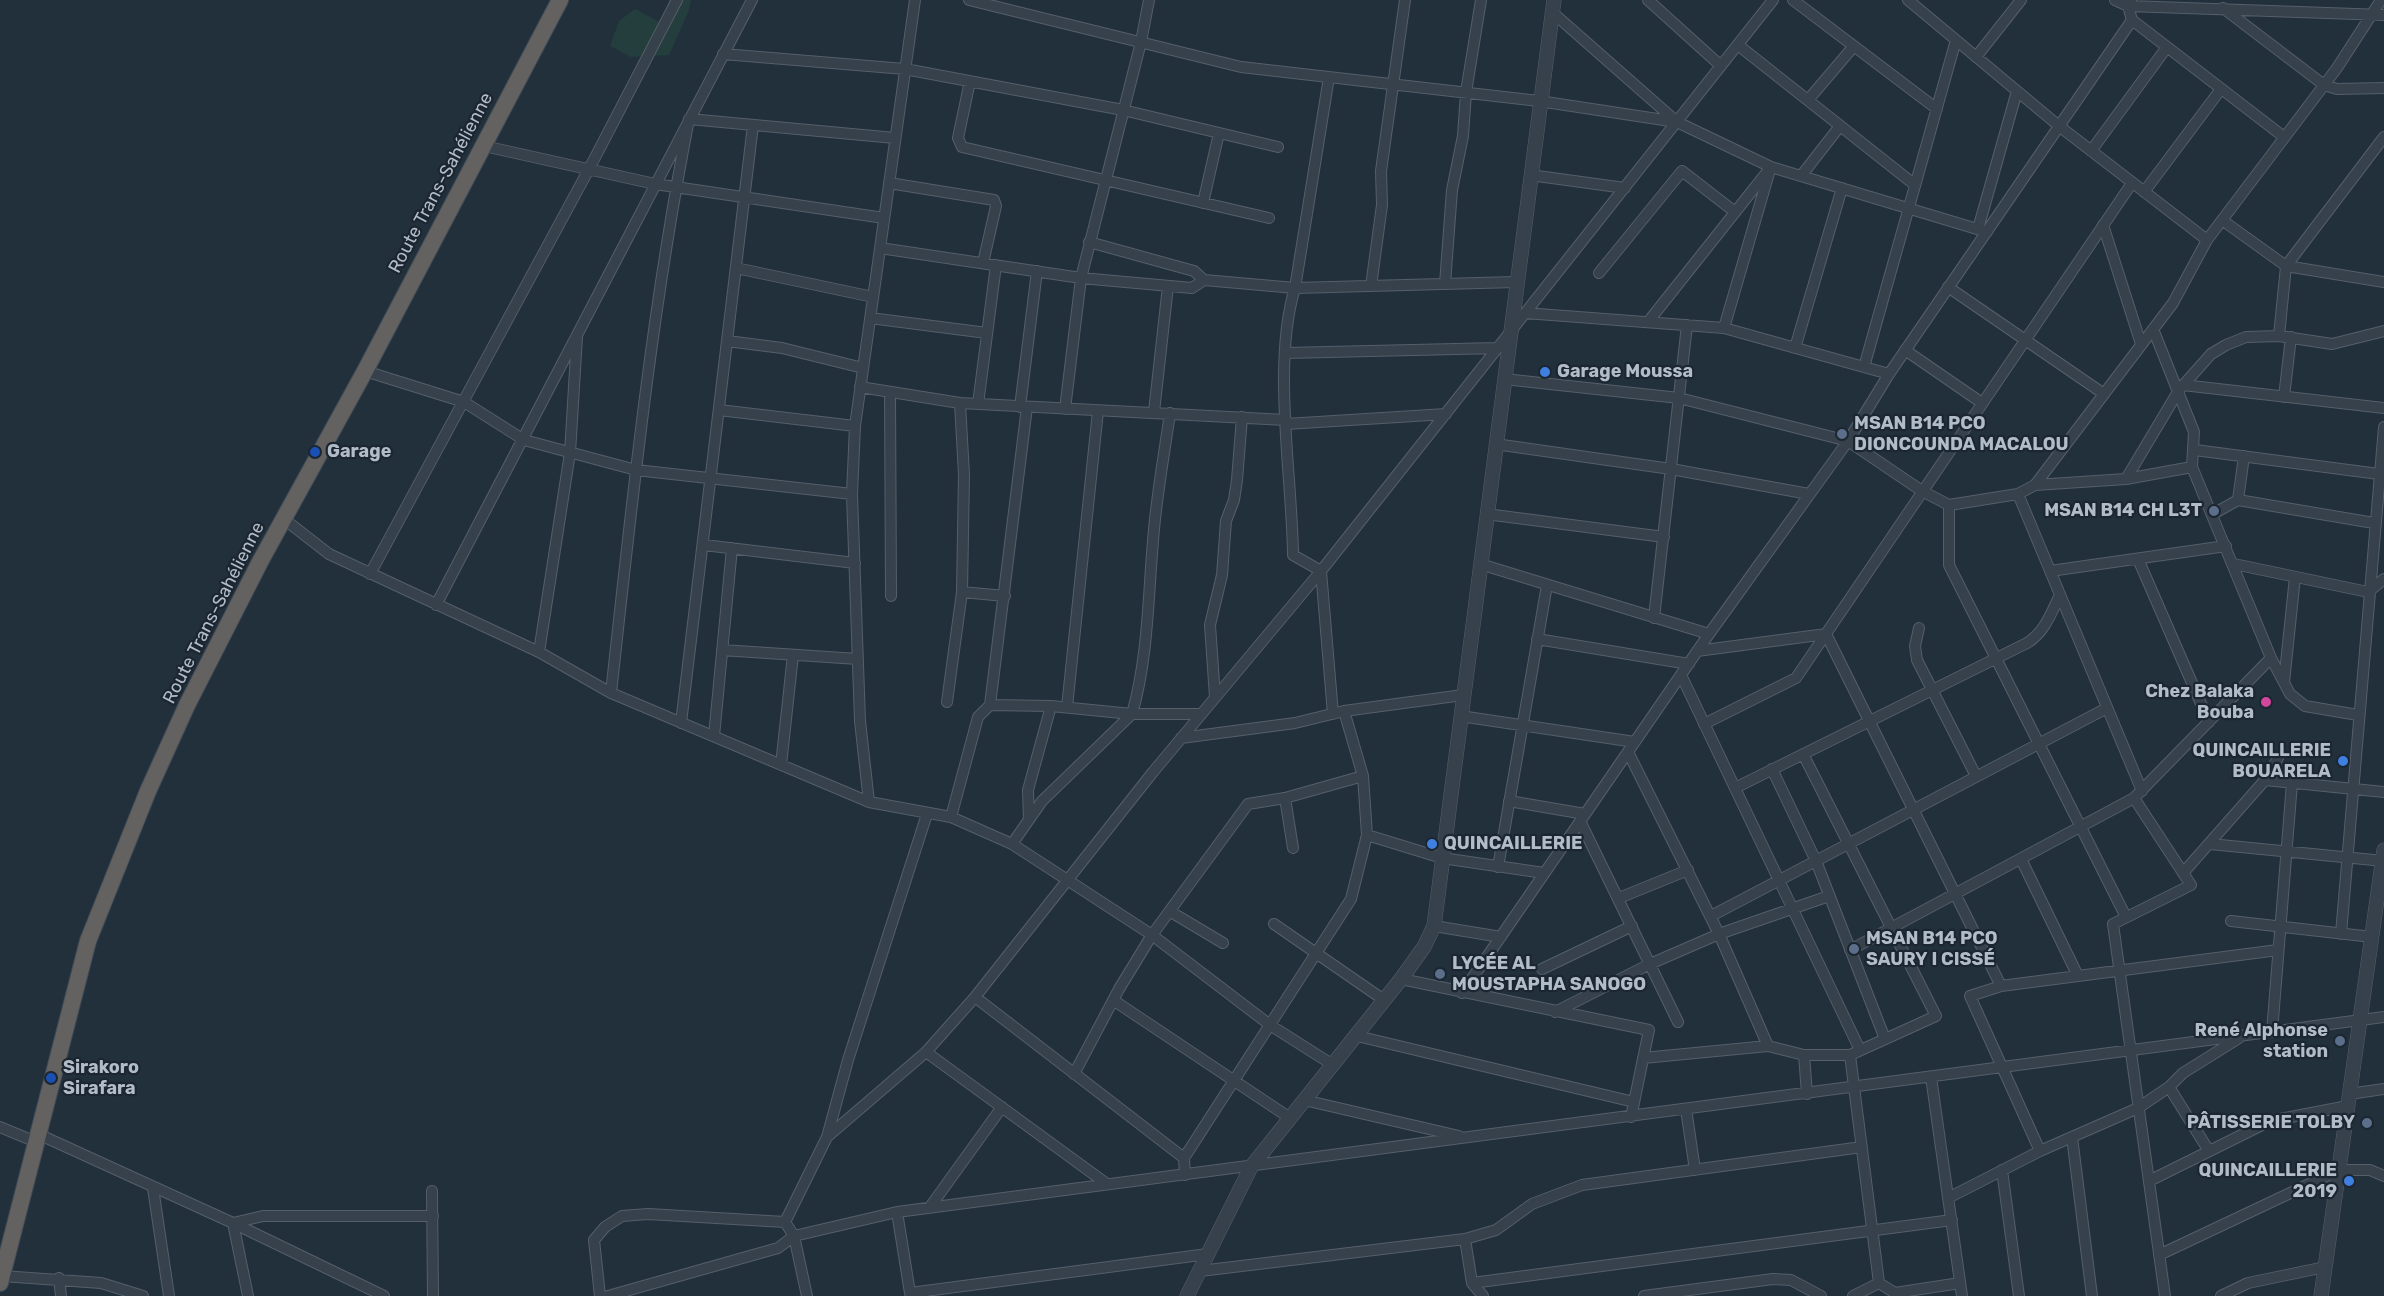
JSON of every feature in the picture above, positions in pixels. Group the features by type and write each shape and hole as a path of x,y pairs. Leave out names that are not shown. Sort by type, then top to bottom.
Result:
{"highway":[{"name":"Route Trans-Sahélienne","path":"1,1280 88,941 144,801 187,705 560,0"}],"street":[{"path":"370,574 589,170 677,0"},
{"path":"436,605 752,0"},
{"path":"869,802 860,721 852,494 855,426 915,0"},
{"path":"969,0 1008,5 1241,67 1539,101 1677,122 1771,167 1983,231"},
{"path":"1065,409 1081,278 1141,42 1149,0"},
{"path":"1371,286 1382,205 1381,171 1405,0"},
{"path":"1445,284 1452,190 1463,136 1466,93 1481,0"},
{"path":"1648,0 1721,66"},
{"path":"827,1137 926,1052 975,997 1066,878 1321,571 1773,0"},
{"path":"1793,0 1937,109"},
{"path":"1908,0 2059,126 2207,240"},
{"path":"1976,57 2021,0"},
{"path":"2115,0 2129,3 2216,5 2378,14"},
{"path":"2035,485 2173,303 2207,240 2378,14 2380,0"},
{"path":"2129,3 2132,20 2284,137"},
{"path":"2216,5 2324,85 2337,89 2384,88"},
{"path":"1553,6 1677,122"},
{"path":"1187,1296 1251,1167 1401,979 1424,947 1434,926 1553,6"},
{"path":"1462,993 1697,651 1848,441 1888,374 1948,287 1983,231 2132,20"},
{"path":"1864,367 1956,40"},
{"path":"1737,45 1915,185"},
{"path":"1808,100 1854,46"},
{"path":"2091,151 2167,47"},
{"path":"723,54 905,69 1123,110 1278,147"},
{"path":"1321,571 1293,555 1286,422 1286,353 1287,312 1294,288 1329,77"},
{"path":"970,81 958,138 962,147 1269,218"},
{"path":"2144,192 2221,89"},
{"path":"1983,231 2017,91"},
{"path":"689,119 896,138"},
{"path":"611,693 636,470 676,185 689,119"},
{"path":"681,723 753,125"},
{"path":"1801,176 1840,126"},
{"path":"1203,203 1219,133"},
{"path":"2279,336 2286,266 2384,137"},
{"path":"484,146 655,184 676,185 884,218"},
{"path":"1648,322 1771,167"},
{"path":"1724,328 1771,167"},
{"path":"1599,273 1682,171 1735,212"},
{"path":"1530,175 1625,188"},
{"path":"889,183 994,200 996,207 983,263"},
{"path":"1704,724 1796,678 2132,183"},
{"path":"1795,348 1842,188"},
{"path":"2222,220 2286,266 2384,282"},
{"path":"2103,225 2141,344"},
{"path":"1089,242 1194,271 1204,280 1294,288 1516,282"},
{"path":"880,248 1081,278 1192,288 1204,280"},
{"path":"978,404 996,265"},
{"path":"736,268 873,297"},
{"path":"951,817 978,717 990,705 1005,596 1037,271"},
{"path":"1154,412 1168,286"},
{"path":"1948,287 2104,394"},
{"path":"1525,313 1724,328 1888,374"},
{"path":"870,318 987,333"},
{"path":"1654,618 1687,325"},
{"path":"2153,330 2181,388 2194,432 2195,450 2192,467 2271,658 2294,699 2305,706 2358,715"},
{"path":"2126,478 2181,388 2211,354 2226,345 2246,337 2279,336 2332,344 2384,332"},
{"path":"539,652 570,453 577,334"},
{"path":"2284,397 2291,337"},
{"path":"727,342 782,348 863,368"},
{"path":"1286,353 1498,348"},
{"path":"1905,350 1982,403"},
{"path":"365,371 464,402 524,440 636,470 852,494"},
{"path":"1504,379 1679,398 1848,441 1923,491 1949,505 2018,494 2035,485 2126,478 2192,467"},
{"path":"860,387 960,403 1242,417 1286,422 1446,414"},
{"path":"2181,388 2384,408"},
{"path":"890,392 891,596"},
{"path":"947,702 962,592 964,475 960,403"},
{"path":"719,410 855,426"},
{"path":"1067,708 1098,411"},
{"path":"1012,844 1042,801 1132,714 1137,695 1149,608 1153,540 1170,413"},
{"path":"1215,698 1210,625 1222,574 1226,520 1236,490 1242,417"},
{"path":"2341,934 2368,592 2384,427"},
{"path":"1495,444 1671,469 1809,494"},
{"path":"2195,450 2379,474"},
{"path":"2238,500 2244,456"},
{"path":"2018,494 2107,708 2138,795 2191,885 2113,924 2165,1296"},
{"path":"2212,514 2238,500 2374,523"},
{"path":"1949,505 1949,566 2126,917"},
{"path":"1486,514 1664,537"},
{"path":"284,519 329,554 539,652 611,693 869,802 951,817 1012,844 1152,935 1270,1025 1333,1065"},
{"path":"704,545 855,562"},
{"path":"2050,571 2226,546"},
{"path":"714,736 732,548"},
{"path":"2138,559 2209,722"},
{"path":"1480,564 1709,634"},
{"path":"2234,564 2368,592"},
{"path":"1321,571 1333,714"},
{"path":"2284,682 2295,577"},
{"path":"2368,592 2384,579"},
{"path":"1498,867 1546,585"},
{"path":"962,592 1005,596"},
{"path":"1735,788 2037,637 2060,594"},
{"path":"1919,628 1915,654 1976,777"},
{"path":"1697,651 1826,634"},
{"path":"1826,634 2001,987"},
{"path":"1537,639 1689,664"},
{"path":"722,650 858,659"},
{"path":"781,765 793,655"},
{"path":"1850,950 2138,795 2271,658"},
{"path":"1681,675 1793,909 1855,1052 1854,1087 1879,1283 1894,1293 1960,1283"},
{"path":"1181,738 1294,723 1344,711 1463,695"},
{"path":"990,705 1051,706 1132,714 1202,714"},
{"path":"1029,820 1028,790 1051,706"},
{"path":"1711,916 2107,708"},
{"path":"1185,1175 1184,1158 1351,899 1367,835 1363,776 1344,711"},
{"path":"1460,716 1631,747"},
{"path":"1631,747 1711,916 1768,1046"},
{"path":"1643,1058 1768,1046 1804,1055 1855,1052 1936,1016 1803,754"},
{"path":"2183,873 2265,780 2278,758"},
{"path":"1772,769 1816,861 1885,1039"},
{"path":"1074,1074 1113,1000 1152,935 1248,804 1285,798 1363,776"},
{"path":"2265,780 2384,792"},
{"path":"2272,1032 2292,783"},
{"path":"1285,798 1293,848"},
{"path":"1509,801 1583,817"},
{"path":"785,1222 827,1137 848,1060 927,814"},
{"path":"1583,817 1678,1022"},
{"path":"1367,835 1442,858 1544,873"},
{"path":"2210,844 2347,857 2383,858 2321,1296"},
{"path":"2021,859 2078,976"},
{"path":"1619,898 1688,870"},
{"path":"1555,1012 1650,964 1719,934 1829,896"},
{"path":"1171,912 1223,943"},
{"path":"2232,921 2372,937"},
{"path":"1274,924 1384,1000"},
{"path":"1434,926 1501,937"},
{"path":"1542,969 1632,926"},
{"path":"2040,1150 1970,996 2001,987 2278,950"},
{"path":"1401,979 1649,1030 1630,1117"},
{"path":"975,997 1184,1158"},
{"path":"1113,1000 1290,1118"},
{"path":"608,1296 778,1248 794,1236 897,1212 2384,1017"},
{"path":"1357,1036 1634,1102"},
{"path":"1948,1197 2040,1150 2139,1108 2169,1087 2183,1073 2242,1036"},
{"path":"926,1052 1107,1184"},
{"path":"1804,1055 1807,1094"},
{"path":"1931,1077 1962,1296"},
{"path":"2169,1087 2209,1151"},
{"path":"2149,1181 2270,1121 2384,1089"},
{"path":"1304,1100 1467,1138"},
{"path":"930,1207 1002,1107"},
{"path":"1686,1110 1695,1170"},
{"path":"0,1127 37,1138 233,1222 384,1296"},
{"path":"2072,1137 2092,1296"},
{"path":"1200,1271 1465,1239 1496,1230 1532,1204 1582,1185 1862,1147"},
{"path":"2002,1170 2019,1296"},
{"path":"2159,1256 2339,1170 2370,1170 2384,1176"},
{"path":"153,1188 169,1296"},
{"path":"432,1191 433,1296"},
{"path":"897,1212 906,1295 931,1294 1208,1254"},
{"path":"600,1296 594,1240 605,1227 622,1216 648,1214 785,1222"},
{"path":"233,1222 263,1216 434,1216"},
{"path":"1472,1283 1952,1220"},
{"path":"233,1222 248,1296"},
{"path":"785,1222 794,1236 807,1296"},
{"path":"1465,1239 1472,1283 1483,1296"},
{"path":"2221,1296 2248,1283 2325,1267"},
{"path":"59,1278 61,1296"},
{"path":"1,1280 59,1278 101,1283 129,1294 144,1296"},
{"path":"1644,1296 1773,1279 1791,1280 1821,1296"},
{"path":"1853,1296 1879,1283"}],"green space":[{"path":"669,0 691,0 689,10 669,55 631,57 610,46 619,21 635,9 661,23"}],"place":[{"name":"Garage Moussa","path":"1545,372"},
{"name":"MSAN B14 PCO DIONCOUNDA MACALOU","path":"1842,434"},
{"name":"Garage","path":"315,452"},
{"name":"MSAN B14 CH L3T","path":"2214,511"},
{"name":"Chez Balaka Bouba","path":"2266,702"},
{"name":"QUINCAILLERIE BOUARELA","path":"2343,761"},
{"name":"QUINCAILLERIE","path":"1432,844"},
{"name":"MSAN B14 PCO SAURY I CISSÉ","path":"1854,949"},
{"name":"LYCÉE AL MOUSTAPHA SANOGO","path":"1440,974"},
{"name":"René Alphonse station","path":"2340,1041"},
{"name":"Sirakoro Sirafara","path":"51,1078"},
{"name":"PÂTISSERIE TOLBY","path":"2367,1123"},
{"name":"QUINCAILLERIE 2019","path":"2349,1181"}]}
